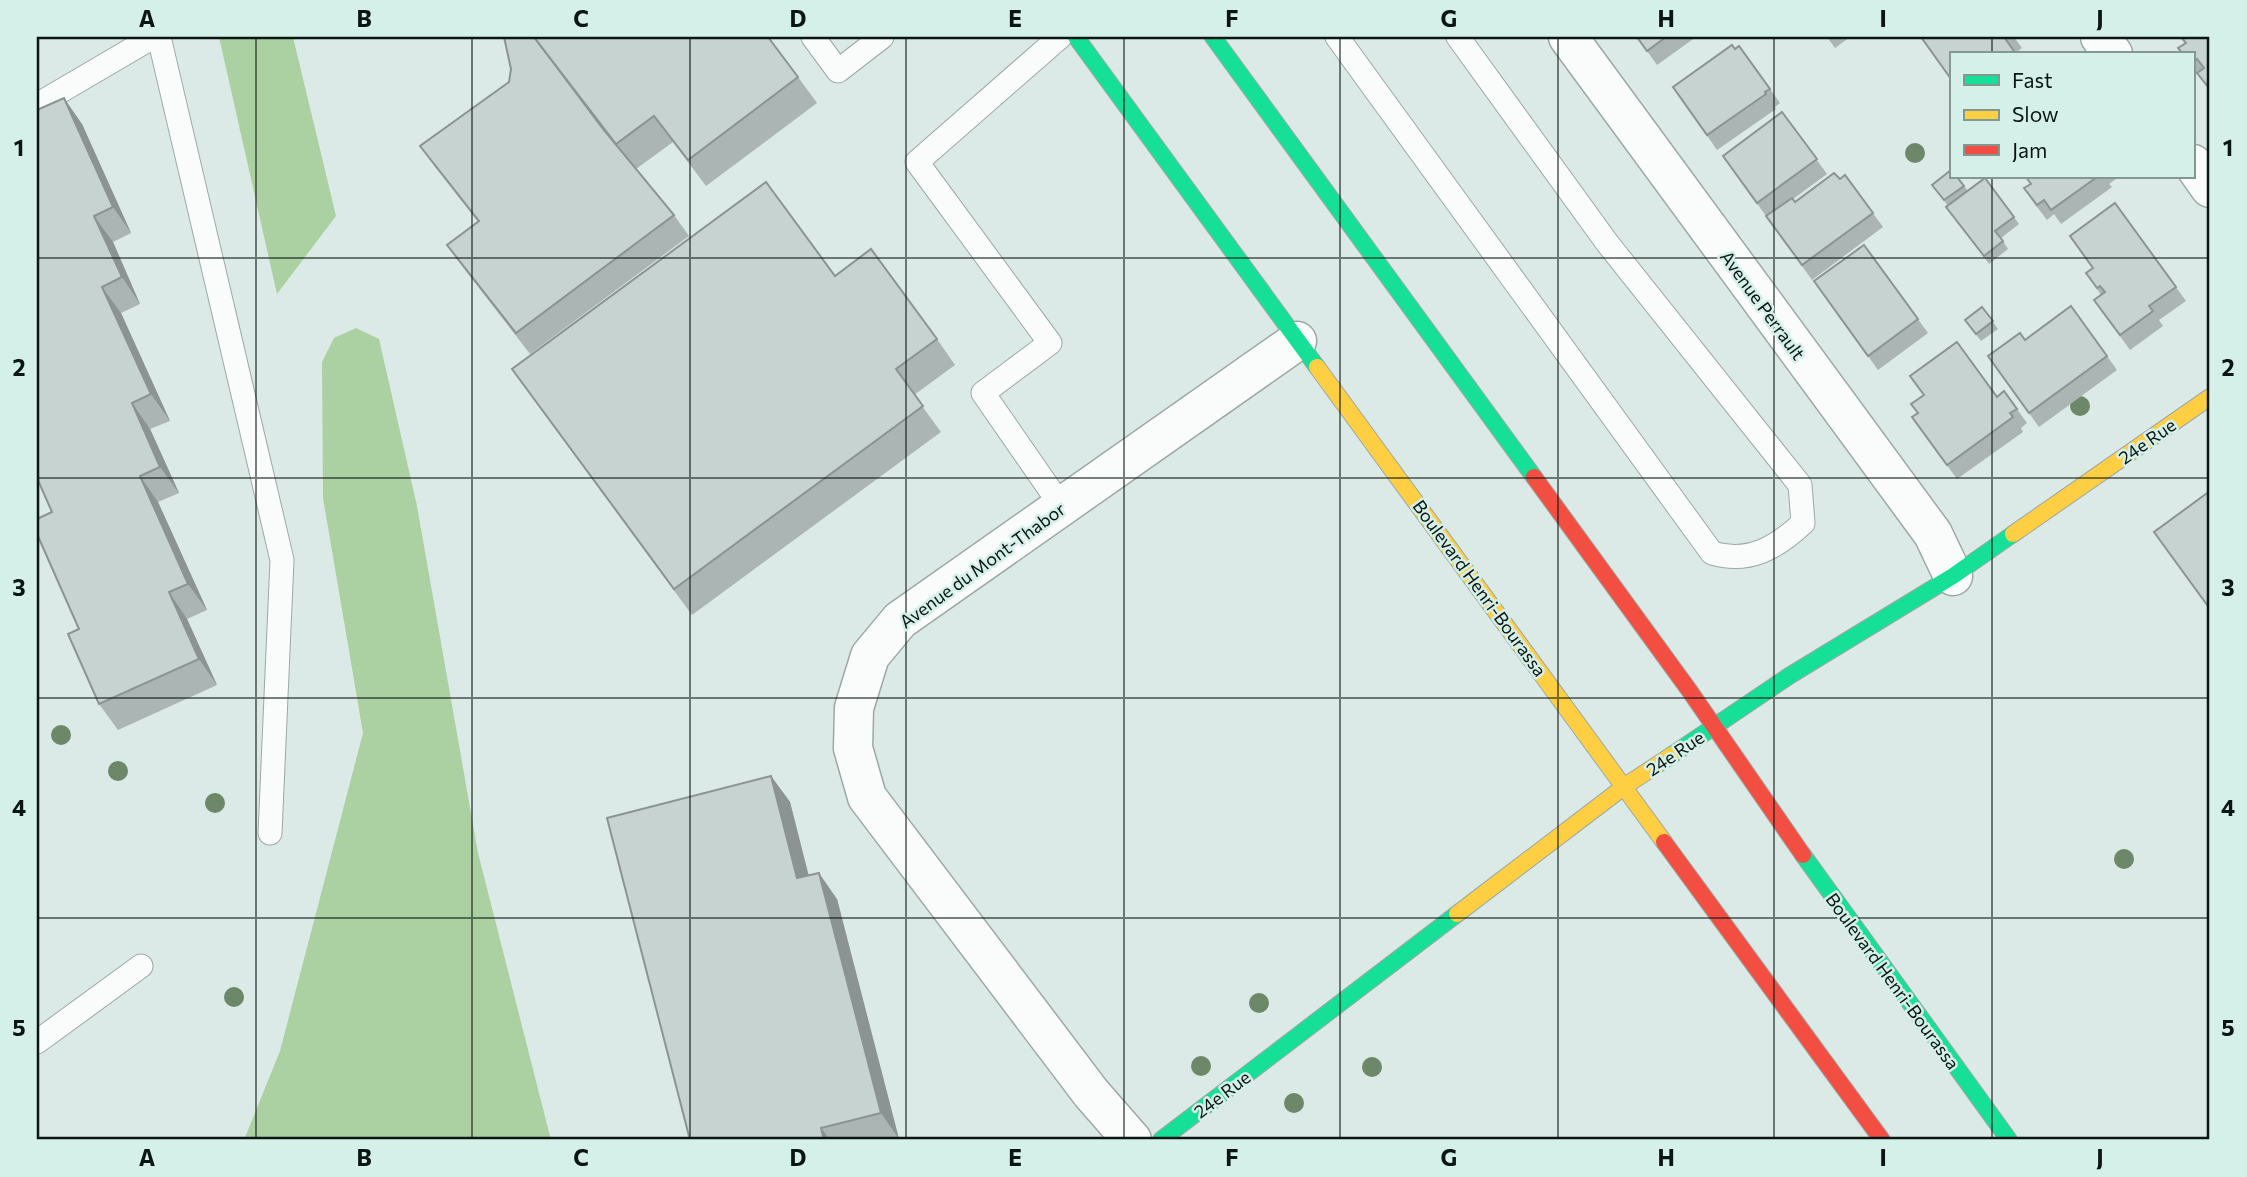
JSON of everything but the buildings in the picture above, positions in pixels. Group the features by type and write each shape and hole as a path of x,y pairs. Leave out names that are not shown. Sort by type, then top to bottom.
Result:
{"main road":[{"name":"Boulevard Henri-Bourassa","path":"1076,37 1882,1140"},
{"name":"Boulevard Henri-Bourassa","path":"1213,37 2010,1140"},
{"name":"24e Rue","path":"1161,1140 1625,786 1789,676 1953,576 2210,397"}],"street":[{"name":"Avenue Perrault","path":"1568,37 1933,534 1953,576"},
{"path":"2100,37 2111,52"},
{"path":"2194,165 2210,188"},
{"name":"Avenue du Mont-Thabor","path":"1132,1140 1091,1093 867,797 853,748 854,708 870,656 901,620 1297,341"}],"lane":[{"path":"37,105 153,37"},
{"path":"159,37 282,560 270,833"},
{"path":"813,37 838,71 882,37"},
{"path":"1060,37 917,162 1049,343 983,393 1062,507"},
{"path":"1337,37 1712,553 1720,556 1756,554 1783,542 1803,523 1800,485 1608,244 1458,37"},
{"path":"37,1042 141,966"}],"green space":[{"path":"219,37 293,37 336,216 277,294"},
{"path":"356,328 379,339 417,506 478,853 551,1140 244,1140 280,1051 363,733 323,498 322,362 334,338"}],"traffic: fast":[{"path":"1076,37 1317,367"},
{"path":"1213,37 1534,477"},
{"path":"1672,755 1789,676 1953,576 2013,534"},
{"path":"1803,855 2009,1140"},
{"path":"1161,1140 1457,914"}],"traffic: slow":[{"path":"1317,367 1664,842"},
{"path":"2013,534 2210,397"},
{"path":"1457,914 1625,786 1672,755"}],"traffic: jam":[{"path":"1534,477 1689,690 1803,855"},
{"path":"1664,842 1882,1140"}]}
